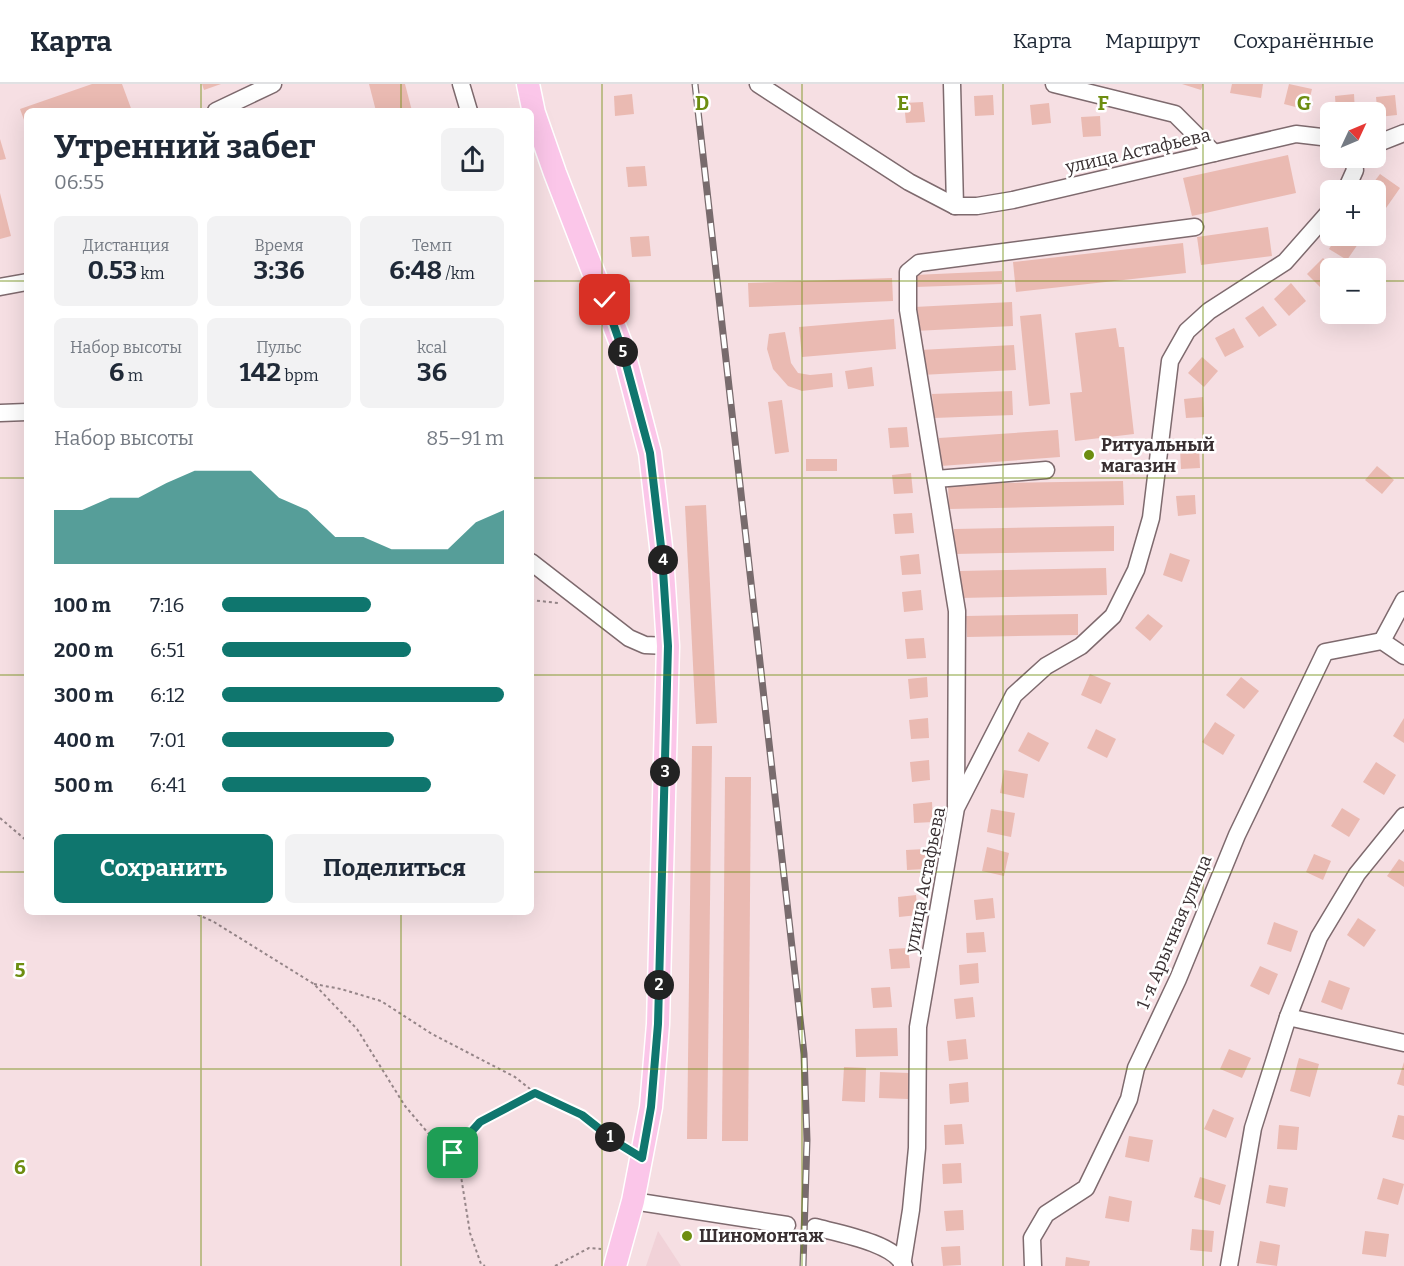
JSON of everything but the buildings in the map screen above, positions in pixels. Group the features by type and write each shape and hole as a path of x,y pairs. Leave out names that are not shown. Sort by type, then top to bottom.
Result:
{"main road":[{"path":"528,84 531,108"},
{"path":"534,119 622,349 650,453 662,555 668,646 658,1024 651,1107 633,1201 617,1258"}],"street":[{"path":"222,108 273,84"},
{"path":"461,84 468,108"},
{"path":"758,84 909,182 955,206 952,84"},
{"path":"1054,84 1175,114 1214,153"},
{"path":"1386,140 1404,133"},
{"name":"улица Астафьева","path":"955,206 977,206 1013,200 1296,134 1320,137"},
{"name":"улица Астафьева","path":"903,1264 917,1148 918,1027 956,808 1014,695 1046,666 1081,645 1113,616 1136,570 1151,518 1170,361 1187,331 1209,311 1285,262 1320,222"},
{"path":"956,808 957,611 908,310 906,278 911,267 919,263 1195,227"},
{"path":"0,287 24,283"},
{"path":"0,413 24,412"},
{"path":"936,479 1046,470"},
{"path":"534,564 629,638 645,645 668,646"},
{"path":"1404,600 1382,641 1404,656"},
{"name":"1-я Арычная улица","path":"1033,1266 1032,1238 1047,1214 1086,1188 1129,1099 1136,1068 1178,979 1237,835 1325,652 1382,641"},
{"path":"1229,1266 1253,1128 1288,1017 1319,937 1357,874 1404,816"},
{"path":"1288,1017 1404,1043"},
{"path":"633,1201 788,1225"},
{"path":"814,1227 875,1244 903,1264"}],"path":[{"path":"534,600 556,604 571,593"},
{"path":"0,820 24,839"},
{"path":"199,915 214,922 314,984 357,1029 405,1106 428,1133 453,1153 458,1165 470,1233 481,1264 485,1266"},
{"path":"314,984 381,1001 432,1034 515,1077 535,1093 582,1115 616,1142 642,1158"},
{"path":"458,1165 464,1140 480,1122 535,1093"},
{"path":"555,1266 589,1248 617,1258"}],"shaded area":[{"path":"658,1231 681,1266 646,1266"}],"railway":[{"path":"695,84 804,1054 807,1140 803,1266"}],"place":[{"name":"Ритуальный магазин","path":"1089,455"},
{"name":"Шиномонтаж","path":"687,1236"}],"route":[{"path":"453,1153 458,1165 464,1140 480,1122 513,1107 535,1093 582,1115 616,1142 642,1158 651,1107 658,1024 668,646 662,555 650,453 622,349 605,300"}]}
